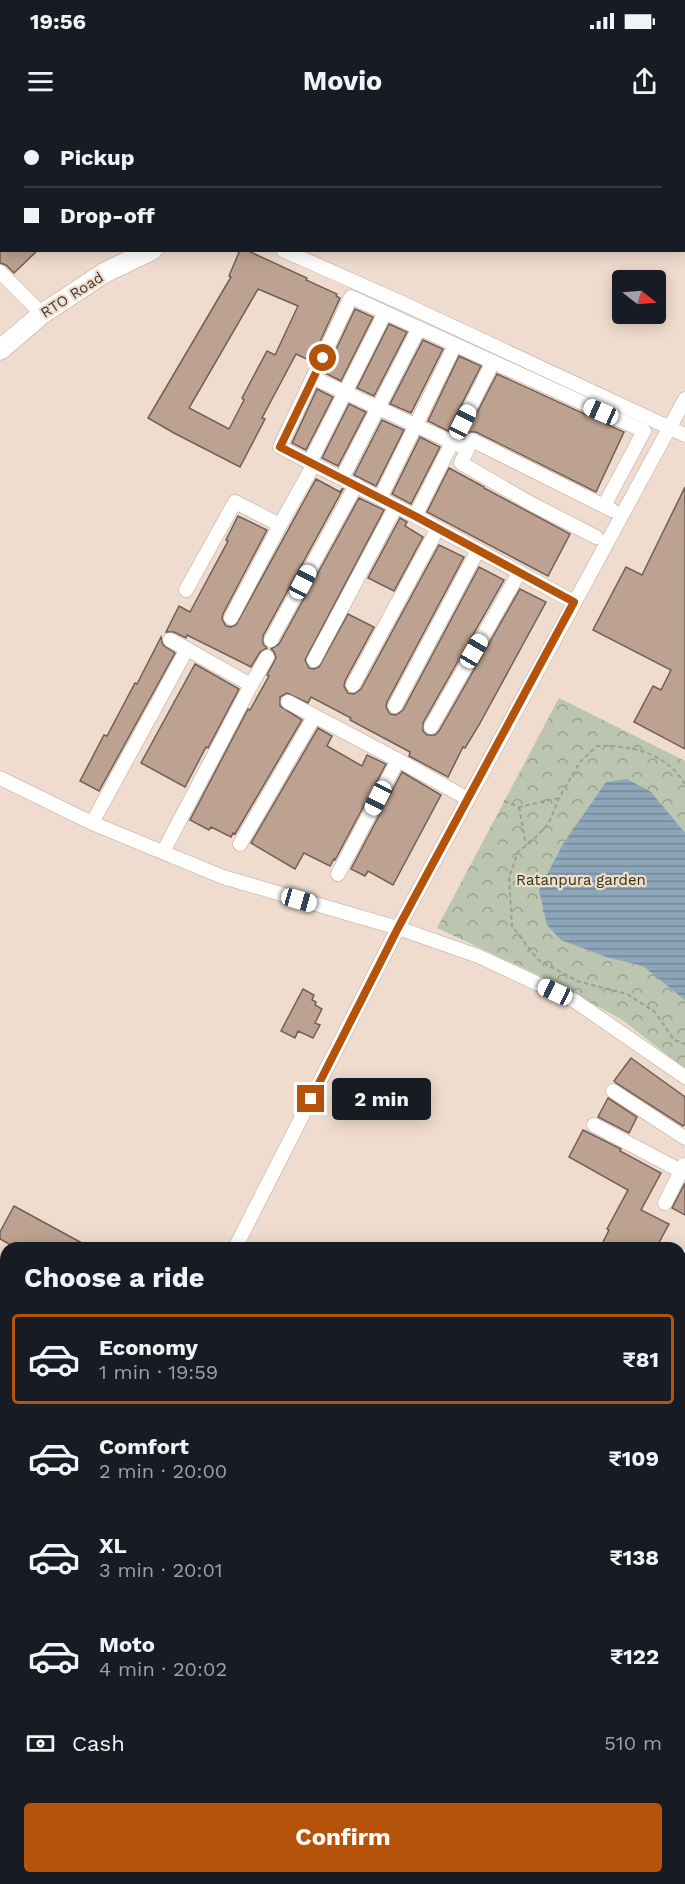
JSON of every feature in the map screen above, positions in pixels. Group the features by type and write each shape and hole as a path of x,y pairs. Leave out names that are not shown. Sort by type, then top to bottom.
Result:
{"street":[{"name":"RTO Road","path":"0,350 42,314 104,273 148,252"},
{"path":"288,252 685,435"},
{"path":"0,272 42,314"},
{"path":"574,602 438,528 280,447 351,297 644,431 604,506"},
{"path":"231,618 312,463 385,313"},
{"path":"342,478 420,328"},
{"path":"380,498 455,345"},
{"path":"415,516 494,362"},
{"path":"314,378 468,449"},
{"path":"238,1242 398,928 685,399"},
{"path":"596,537 460,463 472,440 622,514"},
{"path":"271,640 356,485"},
{"path":"186,590 235,502 280,525"},
{"path":"314,660 396,506"},
{"path":"353,685 438,528"},
{"path":"395,706 478,550"},
{"path":"431,727 519,573"},
{"path":"170,640 251,685"},
{"path":"92,823 187,649"},
{"path":"163,852 267,657"},
{"path":"288,702 468,799"},
{"path":"240,844 314,717"},
{"path":"338,874 398,760"},
{"path":"0,778 92,823 223,877 398,928 478,956 575,1001 685,1077"},
{"path":"614,1091 685,1138"},
{"path":"594,1125 683,1167 665,1203"}],"path":[{"path":"685,784 674,769 653,756 619,746 597,746 580,762 559,798 549,823 518,852 509,877 512,926 537,959 577,981 627,994 655,1012 674,1040 685,1044"},
{"path":"504,801 519,807 559,798"},
{"path":"519,807 526,846"}],"green space":[{"name":"Ratanpura garden","path":"559,698 685,761 685,1069 621,1019 553,982 437,928"}],"water":[{"path":"627,779 651,792 685,833 685,1000 643,966 606,957 561,940 547,925 539,890 563,844 606,782"}],"building":[{"path":"0,252 36,252 14,273 6,265 0,263"},
{"path":"239,252 250,252 307,278 306,280 337,294 336,296 340,298 311,361 296,354 262,418 265,419 240,467 148,418 231,277 229,276","holes":["258,289 298,306 275,355 267,351 242,398 244,400 229,429 189,408"]},
{"path":"355,309 373,317 341,381 325,373"},
{"path":"389,324 407,332 374,396 357,388"},
{"path":"423,340 443,349 411,413 390,404"},
{"path":"459,356 481,366 448,431 428,421"},
{"path":"497,374 624,432 596,492 476,432 467,432"},
{"path":"317,389 333,397 306,450 292,443"},
{"path":"349,404 366,412 338,466 322,458"},
{"path":"382,420 404,430 376,486 354,475"},
{"path":"420,437 440,447 411,504 392,494"},
{"path":"449,468 570,534 548,576 427,512"},
{"path":"316,479 340,492 343,489 263,636 263,644 267,648 260,652 251,667 187,635 186,638 174,632 166,632 179,606 190,612 228,541 226,540 238,516 267,530 223,614 222,619 226,626 236,625"},
{"path":"685,487 685,749 634,722 653,686 661,690 671,670 593,630 626,567 642,575"},
{"path":"359,498 384,510 305,660 309,668 319,667 348,614 374,627 345,681 344,686 348,693 354,694 361,689 439,545 464,557 387,702 386,707 390,714 396,715 403,710 479,567 504,580 423,723 423,731 427,735 435,735 439,731 520,589 546,602 448,777 409,756 410,752 311,697 308,703 287,693 280,697 280,706 302,720 235,834 233,833 231,837 211,827 209,830 190,820 248,709 250,710 269,676 267,675 276,658 271,649 279,644"},
{"path":"400,518 407,522 405,526 423,537 394,591 368,578"},
{"path":"161,637 163,645 175,653 99,791 80,781 104,735 107,736 135,683 137,684"},
{"path":"195,664 239,689 185,787 141,763"},
{"path":"318,728 332,736 327,746 362,766 367,755 386,764 330,866 304,853 295,869 251,843"},
{"path":"402,772 441,795 393,885 368,871 365,876 351,869"},
{"path":"303,989 314,995 312,1000 322,1009 315,1023 320,1025 313,1038 298,1031 295,1038 281,1031"},
{"path":"631,1058 685,1097 685,1124 683,1126 614,1081"},
{"path":"608,1098 637,1117 629,1133 598,1117"},
{"path":"583,1130 661,1173 641,1210 669,1224 659,1242 603,1242 609,1230 607,1229 628,1190 569,1157"},
{"path":"685,1183 685,1215 672,1208"},
{"path":"14,1206 80,1242 5,1242 0,1239 0,1232"}],"route":[{"path":"311,1099 398,928 574,602 415,516 280,447 323,358"}]}
